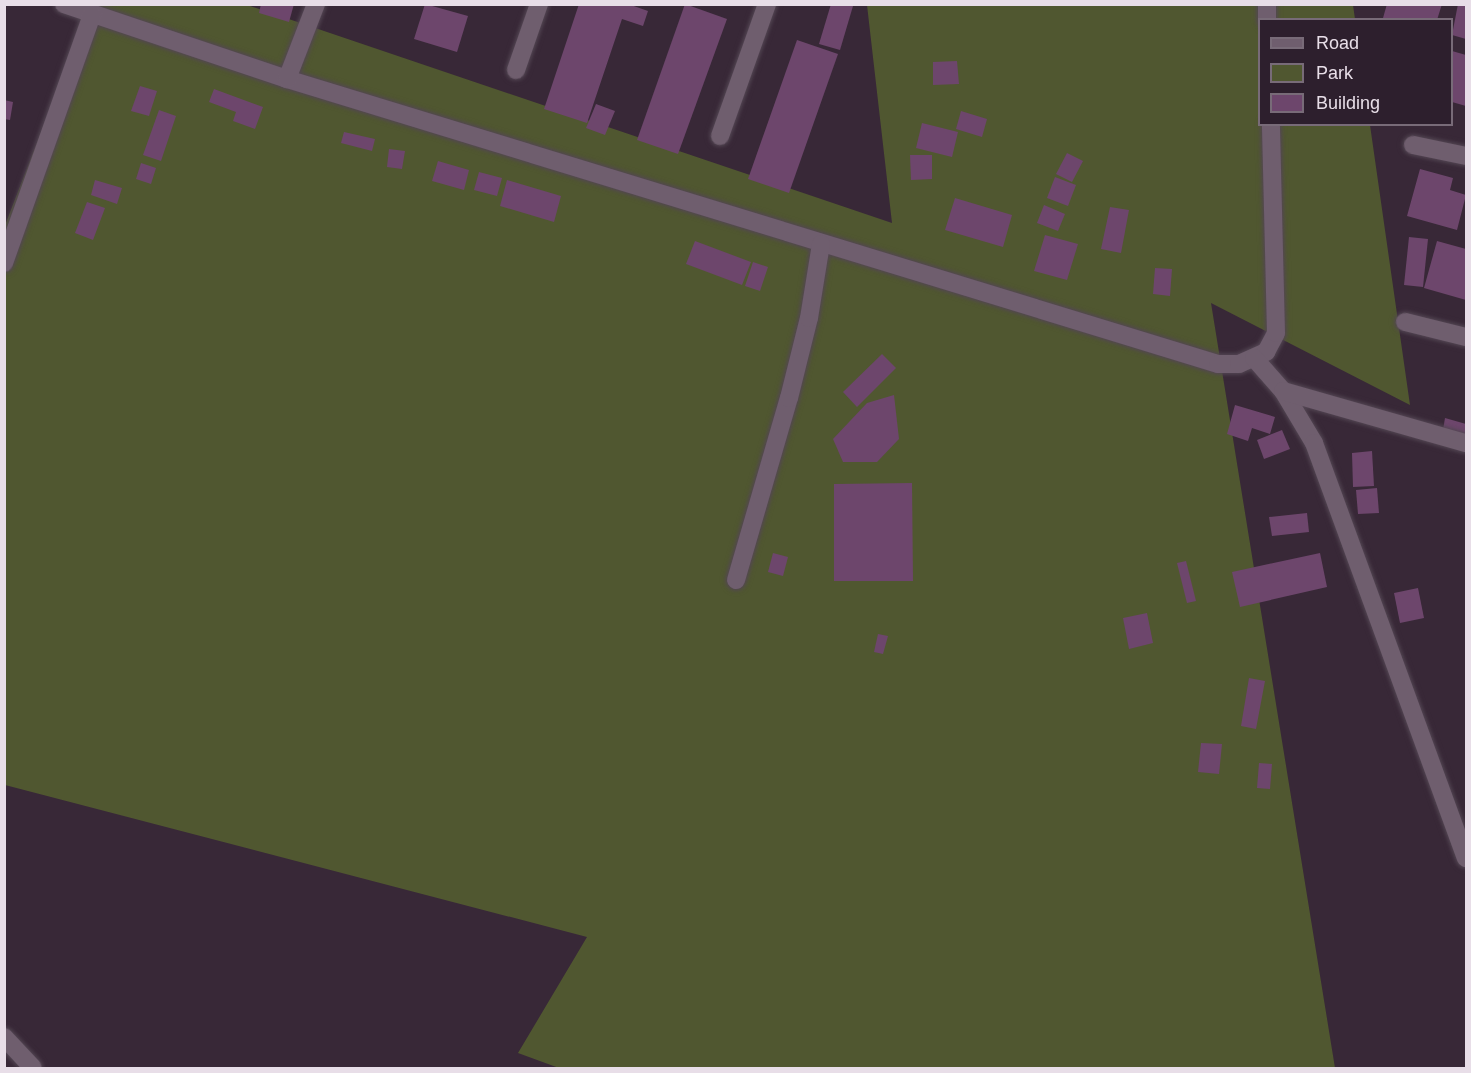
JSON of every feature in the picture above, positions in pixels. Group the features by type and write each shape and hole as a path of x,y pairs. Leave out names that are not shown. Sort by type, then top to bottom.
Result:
{"street":[{"path":"64,4 287,79 1218,364 1239,364 1266,352 1276,333 1271,126"},
{"path":"287,79 316,4"},
{"path":"516,70 539,4"},
{"path":"720,136 767,4"},
{"path":"4,263 92,14"},
{"path":"1413,145 1467,156"},
{"path":"736,580 789,398 809,318 821,244"},
{"path":"1406,322 1467,337"},
{"path":"1254,358 1283,391 1314,443 1467,858"},
{"path":"1283,391 1467,443"},
{"path":"4,1037 33,1068"}],"green space":[{"path":"90,5 247,5 892,223 867,5 1353,5 1355,18 1258,18 1258,126 1370,126 1410,405 1211,303 1335,1068 559,1068 518,1053 587,937 5,785 4,228"}],"building":[{"path":"261,4 294,4 289,22 259,13"},
{"path":"425,4 468,16 457,52 414,39"},
{"path":"579,4 628,4 648,11 643,26 622,19 587,123 544,109"},
{"path":"685,4 727,19 678,154 637,140"},
{"path":"831,4 853,6 840,50 819,44"},
{"path":"1387,4 1442,4 1438,18 1383,18"},
{"path":"1458,4 1466,4 1466,39 1453,35"},
{"path":"797,40 838,54 789,193 748,179"},
{"path":"1453,51 1466,55 1466,106 1453,102"},
{"path":"957,61 959,84 933,85 933,62"},
{"path":"140,86 157,91 149,116 131,111"},
{"path":"214,89 263,107 255,129 233,121 236,112 209,102"},
{"path":"4,100 13,102 10,120 4,119"},
{"path":"596,104 615,111 605,135 586,128"},
{"path":"159,110 176,116 161,161 143,155"},
{"path":"961,111 987,119 982,137 956,129"},
{"path":"922,123 958,132 952,157 916,148"},
{"path":"344,132 375,139 372,151 341,143"},
{"path":"389,149 405,151 402,169 387,167"},
{"path":"1067,153 1083,161 1072,182 1056,174"},
{"path":"910,155 932,155 932,179 911,180"},
{"path":"438,161 469,170 464,190 432,181"},
{"path":"141,163 156,168 151,184 136,179"},
{"path":"1420,169 1453,178 1450,190 1466,195 1457,230 1407,216"},
{"path":"479,172 502,178 497,196 474,190"},
{"path":"1055,177 1076,185 1068,206 1047,198"},
{"path":"95,180 122,188 117,204 91,195"},
{"path":"507,180 561,196 554,222 500,206"},
{"path":"955,198 1012,215 1003,247 945,230"},
{"path":"87,202 105,208 93,240 75,233"},
{"path":"1044,205 1065,214 1058,231 1037,223"},
{"path":"1110,207 1129,210 1121,253 1101,249"},
{"path":"1045,235 1078,244 1067,280 1034,271"},
{"path":"1409,237 1428,239 1423,287 1404,285"},
{"path":"695,241 751,262 742,285 686,264"},
{"path":"1437,241 1466,249 1466,300 1424,288"},
{"path":"753,262 768,267 760,291 745,286"},
{"path":"1155,268 1172,269 1170,296 1153,294"},
{"path":"882,354 896,368 857,407 843,392"},
{"path":"894,395 899,439 877,462 843,462 833,439 867,403"},
{"path":"1235,405 1275,417 1270,434 1252,428 1248,441 1227,434"},
{"path":"1445,418 1466,424 1466,436 1443,430"},
{"path":"1282,430 1290,449 1264,459 1257,440"},
{"path":"1372,451 1374,486 1353,487 1352,453"},
{"path":"912,483 913,581 834,581 834,484"},
{"path":"1377,488 1379,513 1358,514 1356,490"},
{"path":"1307,513 1309,532 1272,536 1269,517"},
{"path":"773,553 788,557 783,576 768,572"},
{"path":"1320,553 1327,587 1240,607 1232,572"},
{"path":"1186,561 1196,601 1187,603 1177,563"},
{"path":"1418,588 1424,618 1400,623 1394,593"},
{"path":"1147,613 1153,643 1129,649 1123,618"},
{"path":"878,634 888,636 883,654 874,652"},
{"path":"1249,678 1265,681 1256,729 1241,726"},
{"path":"1201,743 1222,744 1219,774 1198,772"},
{"path":"1259,763 1272,764 1270,789 1257,788"}]}
